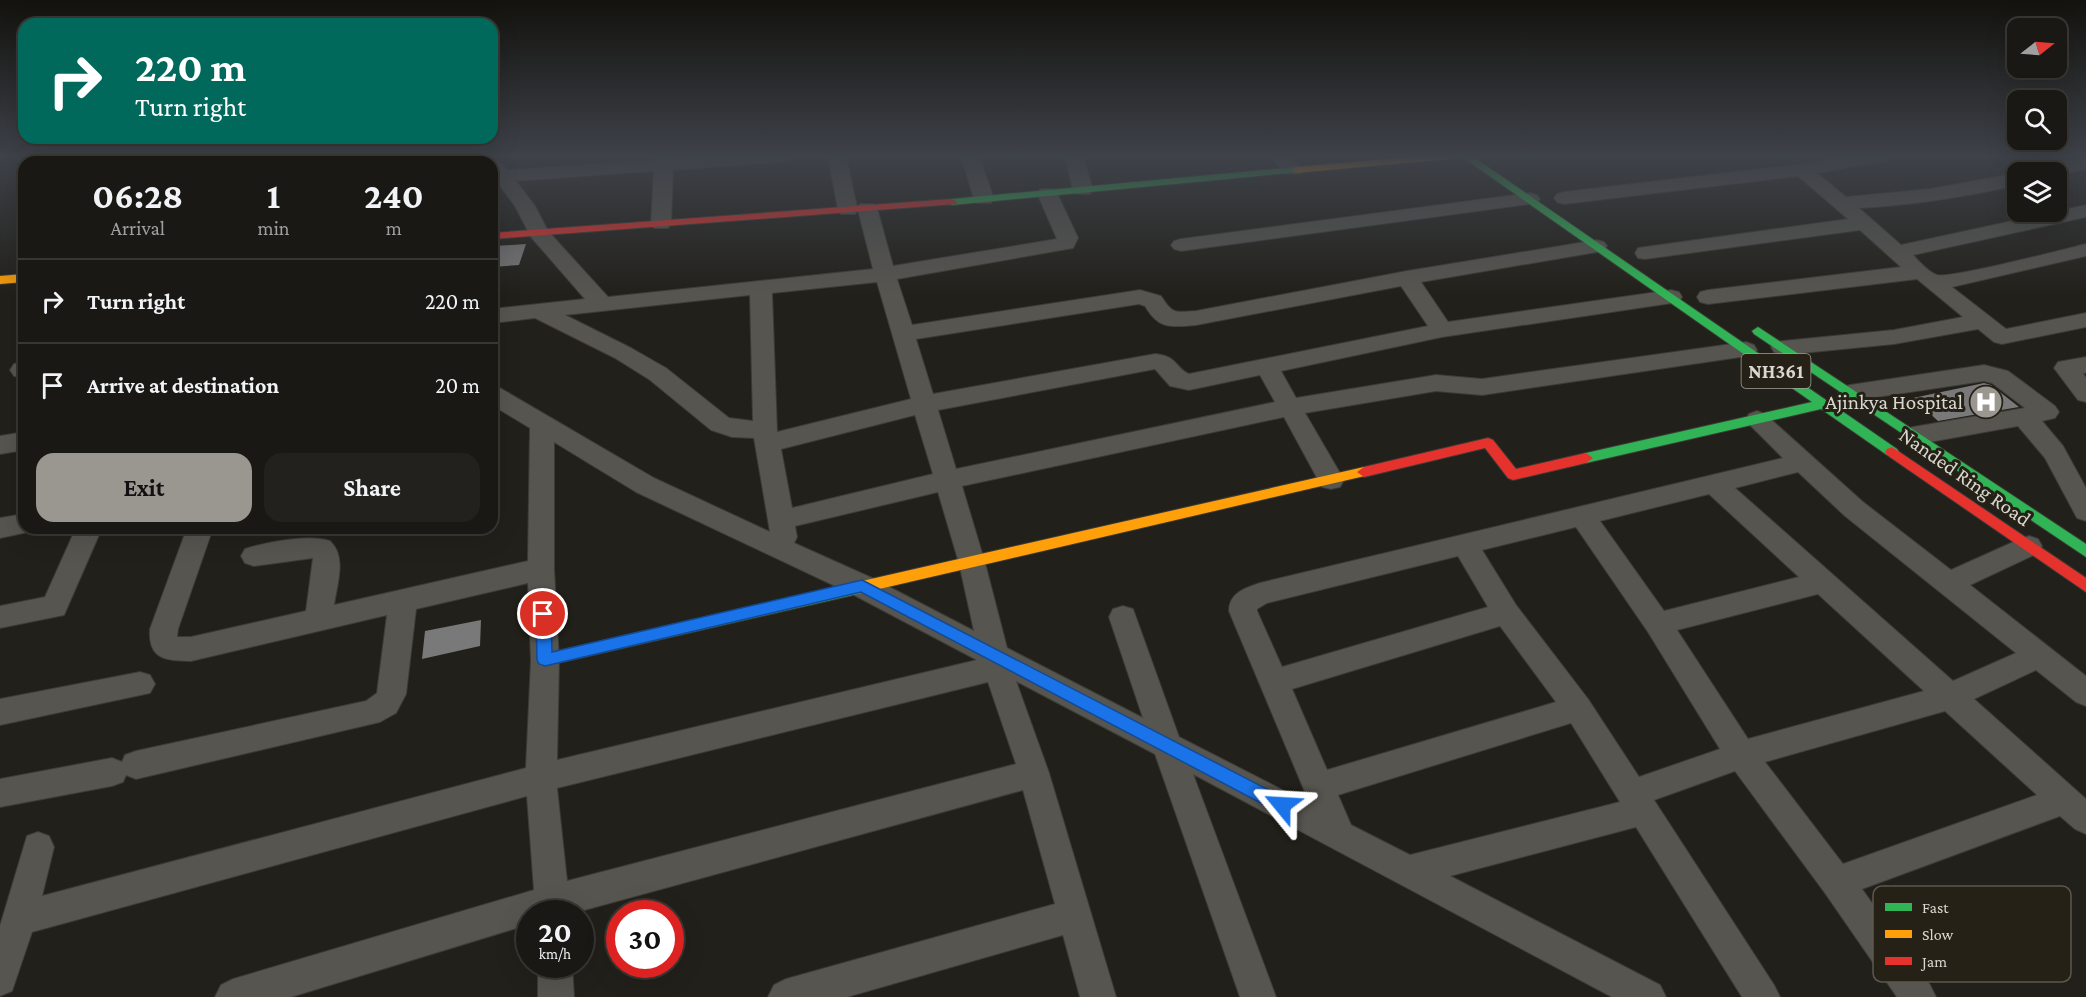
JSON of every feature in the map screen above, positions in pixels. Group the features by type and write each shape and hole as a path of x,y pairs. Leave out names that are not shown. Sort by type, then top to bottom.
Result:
{"main road":[{"path":"498,236 939,203"},
{"name":"Nanded Ring Road","path":"1535,203 2086,586"},
{"path":"1570,203 1582,211"},
{"path":"1640,250 1663,266"},
{"path":"0,280 18,278"},
{"path":"1704,294 1727,309"},
{"name":"NH361","path":"1745,322 2086,550"},
{"path":"545,660 1488,443 1513,475 1824,404"}],"street":[{"path":"519,203 536,225 538,233 602,304"},
{"path":"661,224 662,203"},
{"path":"855,203 885,273 972,563 995,661 1034,773 1098,997"},
{"path":"498,315 885,273 1066,244 1068,238 1051,203"},
{"path":"1181,245 1503,203"},
{"path":"1841,203 1851,203"},
{"path":"1841,203 1926,277 2002,337 2086,320"},
{"path":"1897,252 2086,211"},
{"path":"1640,250 1865,223"},
{"path":"903,334 1140,297 1153,301 1165,318 1176,321 1407,278 1597,246"},
{"path":"1704,294 1926,277 1975,276 2086,250"},
{"path":"1407,278 1442,330"},
{"path":"760,287 767,437 787,550"},
{"path":"537,311 623,353 658,374 720,424 767,437 924,404 1159,360 1169,365 1176,378 1182,382 1442,330 1671,297"},
{"path":"1782,347 1894,337 1982,321"},
{"path":"781,520 947,480 1291,408 1436,383 1482,387 1746,350"},
{"path":"2086,364 2066,368 2086,394"},
{"path":"1266,365 1331,480"},
{"path":"1850,393 1984,373 2000,377 2047,412 1913,436"},
{"path":"498,397 645,485 862,586 995,661 1167,746 1410,871 1648,997"},
{"path":"2024,416 2054,452 2086,511"},
{"path":"1758,420 1854,510 2086,693"},
{"path":"542,423 541,569 545,660 541,778 552,900"},
{"path":"0,445 18,442"},
{"path":"1340,835 1243,612 1243,603 1248,599 1464,543 1803,462"},
{"path":"1714,484 2076,809"},
{"path":"1582,516 1658,624 1741,755 1873,933"},
{"path":"0,528 18,525"},
{"path":"0,617 54,607 86,534"},
{"path":"198,534 164,629 163,643 171,650 190,649 541,569"},
{"path":"1464,543 1506,613 1578,708 1762,997"},
{"path":"1947,584 2029,546"},
{"path":"254,556 312,548 321,548 326,553 327,561 318,620"},
{"path":"1658,624 1822,582"},
{"path":"0,793 124,769 370,713 381,708 388,703 391,694 403,600"},
{"path":"1274,682 1506,613"},
{"path":"1123,617 1257,997"},
{"path":"1410,871 1638,802 1741,755 1949,697 2039,656"},
{"path":"19,919 541,778 995,661"},
{"path":"0,712 140,684"},
{"path":"1320,786 1578,708"},
{"path":"578,900 1034,773"},
{"path":"1837,882 2076,809"},
{"path":"0,978 19,919 38,847"},
{"path":"786,997 1076,915"},
{"path":"233,997 516,917"},
{"path":"555,978 556,997"},
{"path":"1907,982 1918,997"}],"building":[{"path":"526,244 519,265 498,267 498,246"},
{"path":"1984,383 1991,385 2019,407 1938,421 1913,398"},
{"path":"481,620 480,646 422,659 425,631"}],"traffic: fast":[{"path":"1533,203 1892,452"},
{"path":"1758,331 2086,551"},
{"path":"1586,458 1824,404"},
{"path":"545,660 862,587"}],"traffic: slow":[{"path":"0,280 18,278"},
{"path":"862,587 1364,472"}],"traffic: jam":[{"path":"498,236 945,203"},
{"path":"1364,472 1488,443 1513,475 1586,458"},
{"path":"1892,452 2086,586"}],"place":[{"name":"Ajinkya Hospital","path":"1986,402"}],"route":[{"path":"543,614 545,660 862,586 1282,805"}]}
